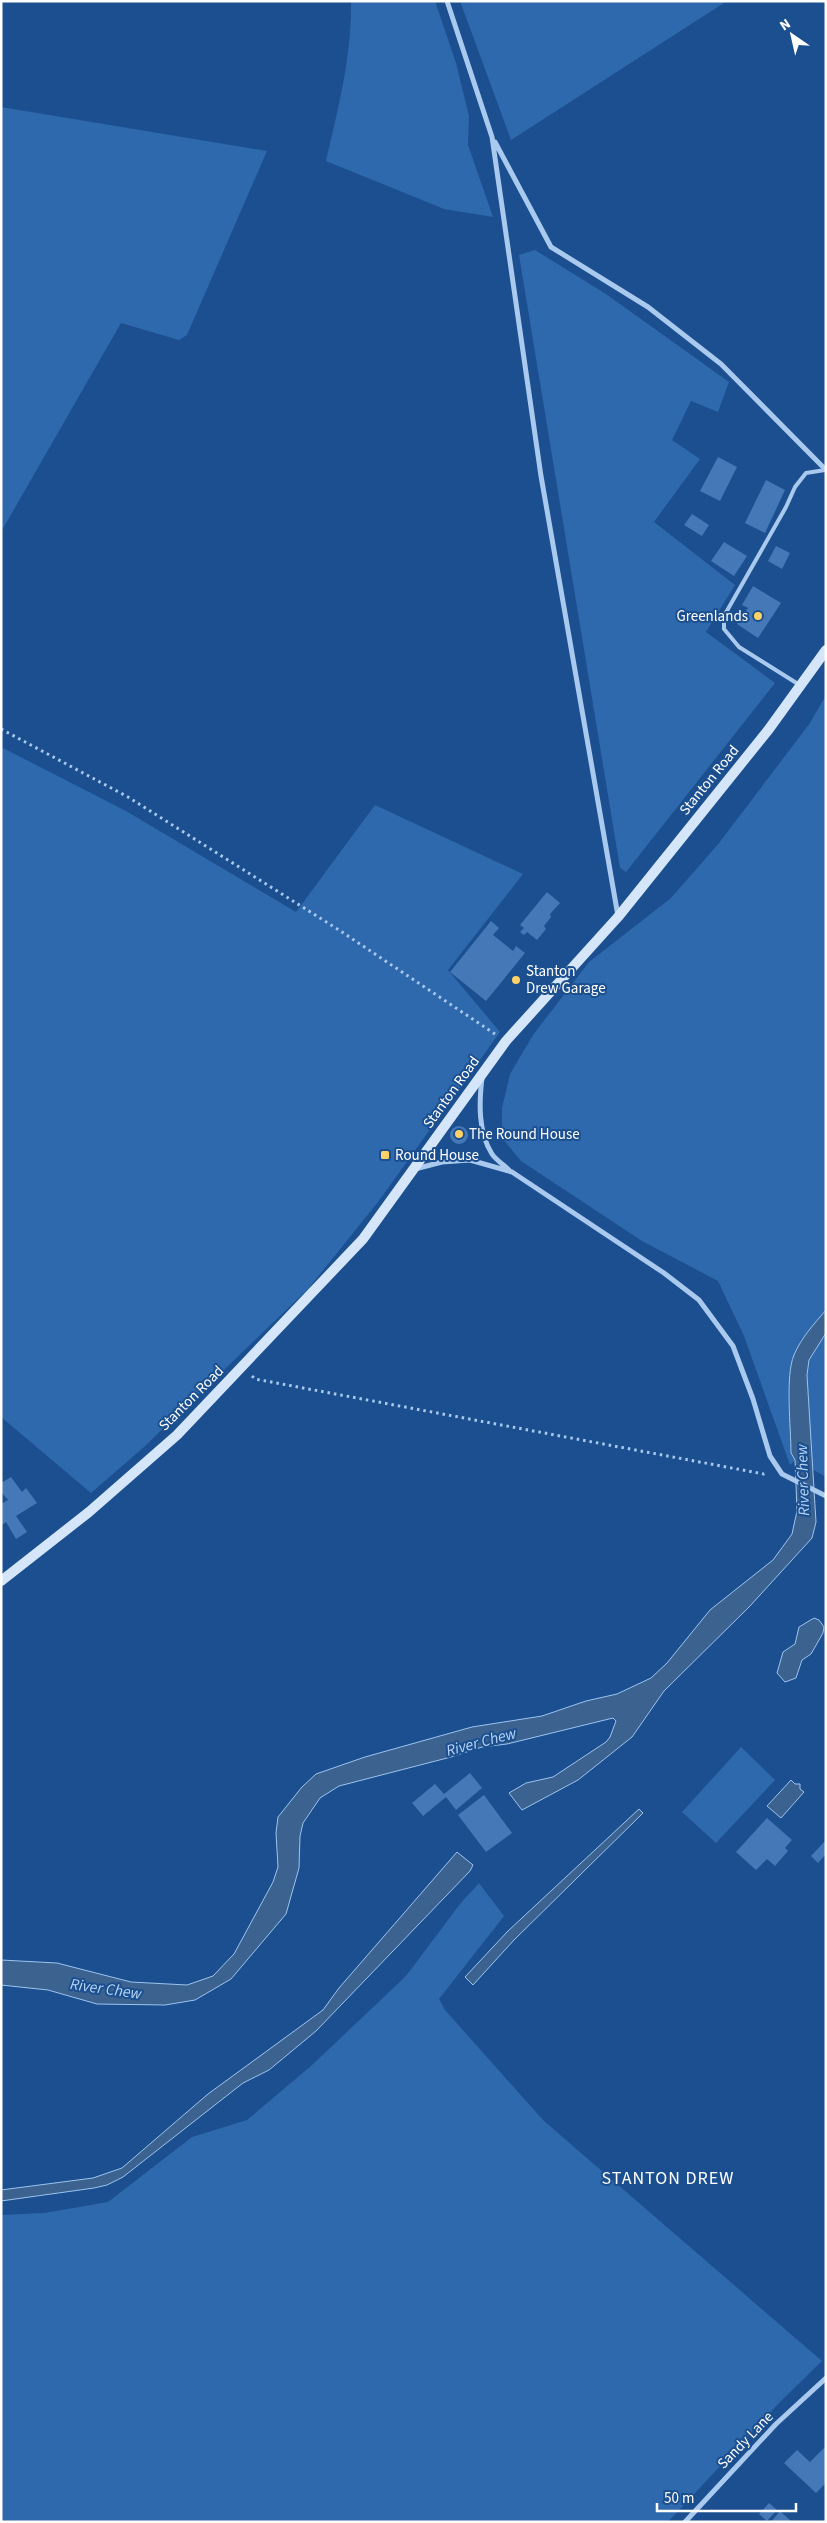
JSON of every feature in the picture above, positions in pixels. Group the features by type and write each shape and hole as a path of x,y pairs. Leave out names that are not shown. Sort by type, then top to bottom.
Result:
{"main road":[{"name":"Stanton Road","path":"1,1581 89,1512 177,1434 363,1239 506,1041 618,917 769,729 826,650"}],"street":[{"path":"448,1 492,137 541,476 618,917"},
{"path":"492,137 551,247 648,307 721,364 826,470"},
{"path":"482,1073 479,1106 484,1135 492,1155 512,1172 664,1273 699,1300 732,1346 752,1399 770,1456 782,1474 826,1496"},
{"path":"414,1169 442,1162 470,1160 512,1172"},
{"name":"Sandy Lane","path":"685,2522 776,2424 826,2378"}],"lane":[{"path":"800,686 739,647 724,629 724,616 782,515 795,487 806,473 826,470"}],"path":[{"path":"1,729 136,802 339,930 506,1041"},
{"path":"243,1366 254,1379 764,1474 777,1466"}],"shaded area":[{"path":"351,1 435,1 456,63 469,116 468,145 493,217 444,209 326,161 347,62"},
{"path":"460,1 727,1 511,140"},
{"path":"1,107 267,151 187,335 179,340 121,323 1,532"},
{"path":"535,250 606,294 729,382 718,412 691,401 672,440 700,459 654,522 735,585 706,632 775,683 626,872 620,868 519,255"},
{"path":"826,695 826,1310 801,1340 790,1372 791,1452 795,1460 790,1465 744,1336 718,1281 642,1241 521,1161 502,1138 502,1108 510,1074 533,1035 589,962 671,898 719,843 810,723"},
{"path":"1,747 126,811 296,912 375,805 523,874 448,970 500,1032 378,1202 308,1289 144,1447 91,1493 1,1417"},
{"path":"826,1333 826,1477 812,1469 807,1375 809,1360"},
{"path":"741,1747 775,1780 716,1843 682,1812"},
{"path":"479,1883 504,1916 439,1999 445,2010 544,2121 822,2361 778,2404 668,2522 1,2522 1,2215 44,2213 108,2202 192,2137 247,2120 311,2066 406,1976 460,1904"}],"water":[{"name":"River Chew","path":"826,1310 826,1333 809,1360 807,1375 816,1522 812,1538 750,1606 664,1691 632,1737 578,1780 522,1810 509,1793 526,1783 553,1777 606,1742 616,1721 613,1718 507,1744 482,1747 339,1786 320,1798 303,1823 300,1836 299,1868 286,1914 231,1979 195,2000 165,2005 97,2004 48,1990 1,1985 1,1960 57,1963 131,1982 187,1985 213,1976 234,1954 273,1882 278,1867 276,1833 278,1817 302,1787 316,1774 365,1757 472,1727 542,1716 586,1701 617,1694 651,1678 667,1663 710,1610 773,1560 792,1534 797,1511 795,1460 791,1453 789,1389 791,1364 800,1343"},
{"path":"814,1618 819,1620 824,1627 823,1633 811,1654 802,1660 796,1678 785,1682 777,1673 783,1652 795,1644 799,1627"},
{"path":"791,1780 795,1784 800,1784 800,1789 804,1792 781,1818 767,1806"},
{"path":"639,1809 643,1813 514,1940 473,1985 465,1977 508,1931"},
{"path":"457,1852 473,1865 470,1871 316,2031 269,2070 243,2083 123,2177 107,2185 1,2201 1,2190 93,2178 122,2168 208,2094 323,2010 339,1988"}],"building":[{"path":"718,457 737,467 720,501 700,491"},
{"path":"766,480 785,490 765,533 745,523"},
{"path":"692,514 709,525 702,536 684,525"},
{"path":"724,542 747,556 734,576 711,561"},
{"path":"776,546 790,553 782,569 768,561"},
{"name":"Greenlands","path":"753,586 781,603 758,638 737,624 748,608 742,605"},
{"path":"547,892 560,903 550,914 551,917 544,926 546,929 537,940 527,932 524,935 520,932 524,928 520,925"},
{"path":"491,921 499,928 493,935 513,951 516,946 525,953 486,1001 450,972"},
{"name":"The Round House","path":"459,1126 465,1129 468,1135 465,1141 459,1144 453,1141 450,1135 453,1129"},
{"path":"11,1477 22,1492 26,1488 37,1503 16,1516 27,1532 16,1539 6,1522 1,1526 1,1504 8,1500 1,1492 1,1483"},
{"path":"470,1773 482,1788 456,1810 446,1797 423,1816 412,1803 435,1784 444,1794"},
{"path":"484,1795 512,1833 486,1852 458,1815"},
{"path":"767,1818 792,1840 785,1848 788,1851 775,1866 767,1859 756,1870 736,1852"},
{"path":"826,1840 826,1854 818,1863 811,1856"},
{"path":"826,2446 826,2483 816,2493 784,2463 797,2450 810,2462"},
{"path":"769,2503 777,2510 767,2521 759,2514"},
{"path":"780,2511 792,2522 771,2522"}],"place":[{"name":"Greenlands","path":"758,616"},
{"name":"Stanton Drew Garage","path":"516,980"},
{"name":"The Round House","path":"459,1134"},
{"name":"Round House","path":"385,1155"}],"district":[{"name":"STANTON DREW","path":"668,2178"}]}
